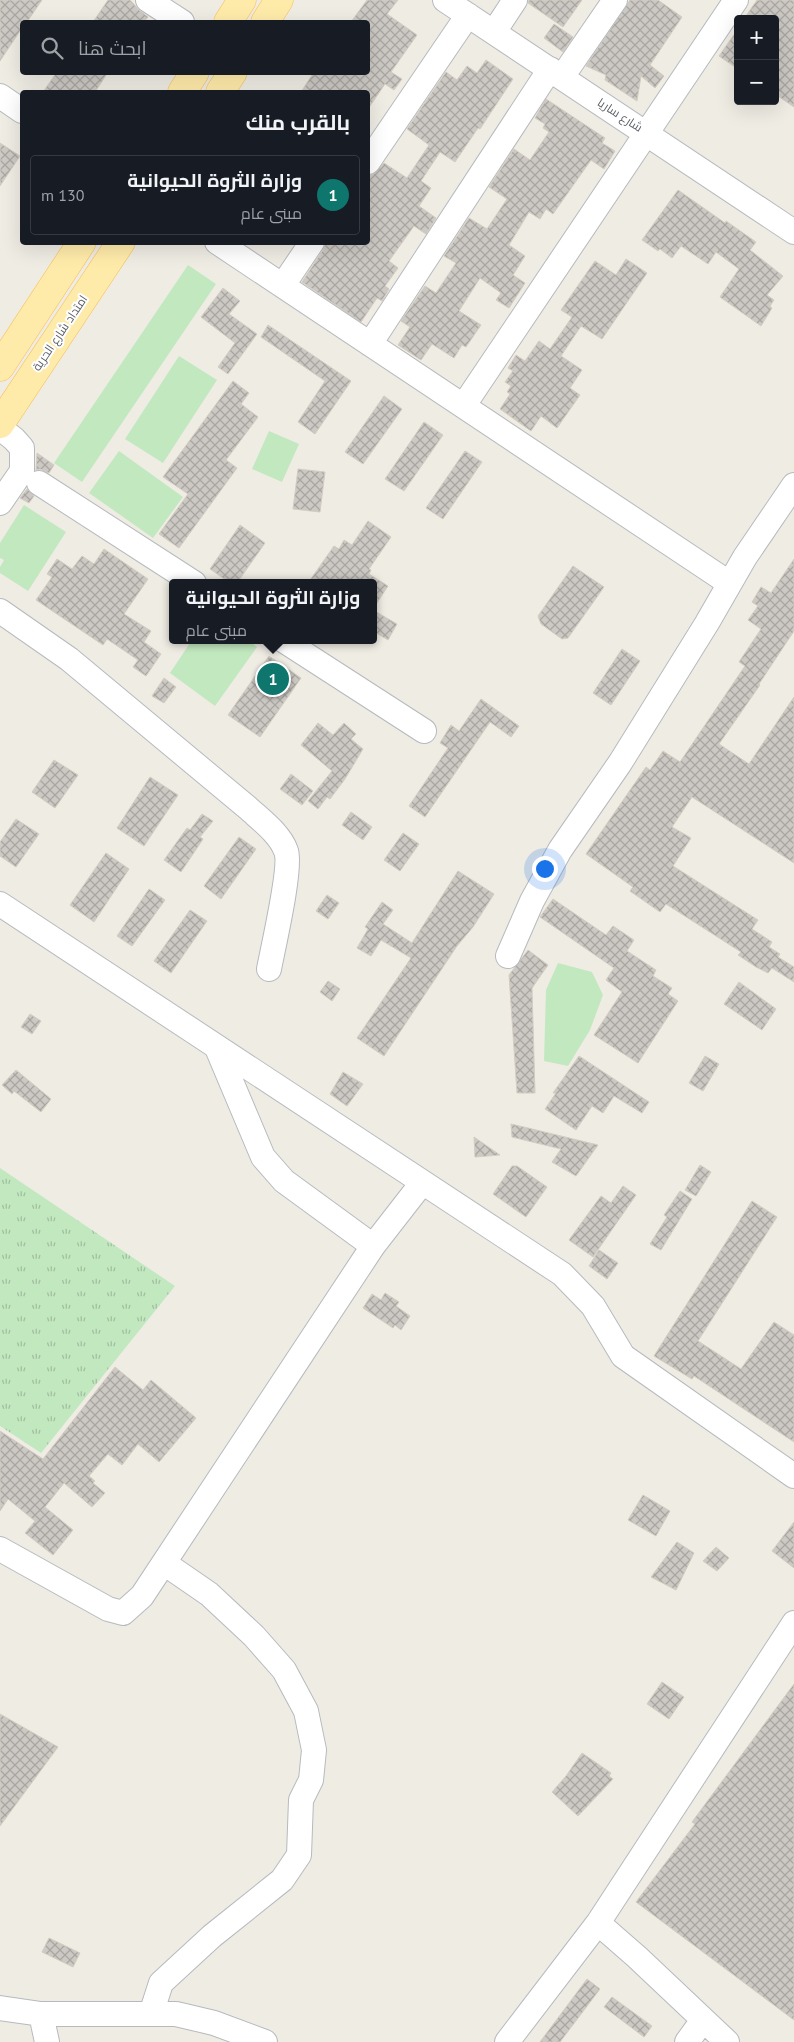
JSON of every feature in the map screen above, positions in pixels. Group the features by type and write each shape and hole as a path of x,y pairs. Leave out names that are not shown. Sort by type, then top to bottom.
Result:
{"main road":[{"path":"229,20 242,0"},
{"path":"266,20 279,0"},
{"path":"183,90 193,75"},
{"path":"221,90 231,75"},
{"path":"3,356 80,245"},
{"name":"امتداد شارع الحرية","path":"0,424 118,245"}],"street":[{"path":"148,0 179,20"},
{"name":"شارع ساريا","path":"445,0 794,232"},
{"path":"494,32 515,0"},
{"path":"370,344 556,73 614,0"},
{"path":"464,406 736,0"},
{"path":"370,159 468,15"},
{"path":"0,96 20,110"},
{"path":"222,245 729,583"},
{"path":"283,285 310,245"},
{"path":"0,428 22,448 22,471 0,503"},
{"path":"39,483 188,579"},
{"path":"508,956 532,901 560,850 620,762 707,623 729,583 769,520 794,486"},
{"path":"0,611 69,659 248,808 276,834 287,852 287,873 269,969"},
{"path":"289,644 424,731"},
{"path":"0,904 562,1274 593,1306 623,1356 794,1476"},
{"path":"217,1048 263,1157 284,1180 373,1246"},
{"path":"0,1549 108,1609 123,1613 142,1596 373,1246 422,1183"},
{"path":"151,2014 161,1983 212,1936 282,1880 299,1855 301,1800 311,1780 314,1750 306,1711 284,1670 254,1636 209,1594 164,1563"},
{"path":"507,2042 598,1923 794,1623"},
{"path":"598,1923 727,2042"},
{"path":"0,2008 41,2014 176,2014 214,2023 265,2042"},
{"path":"41,2014 47,2042"},
{"path":"687,2042 702,2020"}],"green space":[{"path":"188,265 216,284 82,482 54,463"},
{"path":"179,356 217,380 163,463 125,439"},
{"path":"269,431 299,444 282,482 252,469"},
{"path":"119,451 183,497 153,538 89,493"},
{"path":"24,505 66,532 28,591 0,573 0,567 4,560 0,558 0,543"},
{"path":"189,644 253,644 257,647 215,706 170,673"},
{"path":"558,963 592,972 603,995 590,1030 568,1066 544,1061 546,990"},
{"path":"0,1168 175,1286 41,1453 0,1426"}],"building":[{"path":"0,0 42,0 28,20 20,20 20,31 0,61"},
{"path":"108,0 130,0 148,17 146,20 94,20"},
{"path":"367,0 398,0 387,14 417,35 391,72 402,79 394,90 385,84 370,106 370,90 302,90 312,75 370,75 370,20 352,20"},
{"path":"529,0 582,0 563,27 528,3"},
{"path":"630,0 658,0 682,17 650,65 664,76 655,88 641,76 637,101 605,80 606,75 586,66"},
{"path":"757,0 794,0 794,107 779,97 779,15 747,15"},
{"path":"554,24 573,37 563,52 544,38"},
{"path":"734,35 734,66 719,56"},
{"path":"486,60 513,79 480,129 478,128 455,162 440,152 421,181 431,188 419,206 436,218 426,234 414,226 389,261 398,268 385,286 389,289 382,301 377,298 361,322 302,282 325,245 370,245 370,175 374,174 384,163 407,178 429,145 407,129 446,72 457,80 467,66 477,73"},
{"path":"55,75 106,75 96,90 44,90"},
{"path":"546,99 605,138 602,143 615,151 604,169 591,160 553,214 546,209 540,219 529,212 509,245 525,256 513,275 525,283 509,308 496,300 501,293 480,278 459,311 481,325 466,347 462,345 454,358 432,344 421,360 398,345 410,327 401,321 425,286 436,293 456,263 444,256 469,218 487,229 507,199 489,187 514,149 530,160 549,132 543,128 545,124 535,118"},
{"path":"0,143 20,156 0,186"},
{"path":"678,190 756,242 750,250 783,276 767,295 774,300 770,306 772,308 761,326 720,297 739,269 716,252 708,264 681,246 672,258 660,249 658,251 642,240"},
{"path":"626,259 647,273 602,339 581,326 561,356 582,370 570,388 580,395 557,428 541,416 531,431 500,409 510,394 507,392 511,386 505,382 513,371 508,368 516,355 525,361 539,341 550,349 572,317 561,310 595,261 616,275"},
{"path":"223,288 240,301 229,314 257,334 228,374 218,367 235,343 201,317"},
{"path":"268,325 351,381 315,434 298,422 325,381 261,337"},
{"path":"233,381 249,393 241,404 258,417 226,460 237,468 179,548 159,534 188,494 163,477"},
{"path":"384,396 402,409 363,464 345,452"},
{"path":"424,422 443,435 404,491 385,479"},
{"path":"465,451 482,462 443,519 426,508"},
{"path":"37,453 54,465 49,473 40,469 36,470"},
{"path":"298,469 325,472 320,512 293,509"},
{"path":"27,489 34,496 29,503 20,498"},
{"path":"368,521 391,537 369,569 371,570 369,574 377,579 311,579 334,546 339,549 344,540 352,545"},
{"path":"240,525 265,543 240,579 224,579 210,569"},
{"path":"104,549 148,579 124,614 151,631 144,642 161,654 146,676 133,667 138,660 107,639 103,645 36,600 52,577 47,574 57,559 72,569 82,556 94,564"},
{"path":"794,559 794,631 760,685 719,744 749,764 794,697 794,863 692,797 672,827 691,838 673,866 758,920 752,929 772,942 769,947 780,954 778,957 794,967 794,982 772,968 768,973 756,967 738,955 741,952 666,904 660,912 630,891 633,887 586,854 646,767 650,770 663,751 680,762 745,666 739,662 761,629 748,620 758,606 752,602 761,587 771,593"},
{"path":"573,566 604,587 568,638 562,639 541,624 538,616"},
{"path":"377,579 388,586 377,603"},
{"path":"377,612 397,624 388,640 377,633"},
{"path":"622,649 640,661 611,705 593,693"},
{"path":"269,656 301,678 260,737 228,715"},
{"path":"164,678 176,687 164,703 152,696"},
{"path":"481,699 519,726 511,737 490,722 425,817 409,806 448,748 440,743 451,725 459,731"},
{"path":"318,723 333,735 344,723 356,734 351,739 363,749 345,779 330,799 327,797 318,809 308,801 332,771 301,745"},
{"path":"54,760 78,775 55,808 32,792"},
{"path":"291,774 313,791 302,805 280,789"},
{"path":"150,777 178,795 144,846 117,828"},
{"path":"351,812 372,827 363,840 342,825"},
{"path":"202,814 213,821 200,837 203,839 181,872 164,860 187,828 190,830"},
{"path":"16,819 39,834 16,867 0,856 0,842"},
{"path":"403,833 419,844 400,871 384,860"},
{"path":"239,837 256,849 221,899 204,886"},
{"path":"106,853 129,869 94,922 70,905"},
{"path":"458,871 494,894 384,1056 357,1038 411,958 381,940 371,956 357,948 368,929 365,927 382,902 393,910 383,924 412,943"},
{"path":"149,889 165,900 132,946 117,936"},
{"path":"327,895 339,903 328,919 316,911"},
{"path":"553,899 606,935 613,926 634,940 627,951 656,970 653,976 672,988 668,994 678,1001 638,1063 594,1035 622,992 606,980 614,968 540,917"},
{"path":"190,910 207,921 171,973 154,961"},
{"path":"528,950 548,965 532,988 535,1093 517,1093 509,975"},
{"path":"328,981 340,989 332,1001 320,992"},
{"path":"739,982 776,1009 762,1030 724,1004"},
{"path":"30,1014 41,1021 32,1034 21,1027"},
{"path":"579,1056 649,1102 642,1113 614,1096 603,1113 592,1106 576,1130 545,1109 556,1093 553,1093"},
{"path":"705,1056 719,1064 703,1091 689,1083"},
{"path":"16,1070 51,1099 41,1112 14,1091 12,1094 2,1085"},
{"path":"343,1072 363,1084 347,1106 330,1094"},
{"path":"511,1124 598,1145 576,1176 552,1162 561,1149 512,1137"},
{"path":"474,1137 500,1155 475,1157"},
{"path":"700,1165 711,1172 696,1196 685,1190"},
{"path":"512,1166 517,1166 547,1187 526,1217 493,1194"},
{"path":"623,1186 636,1195 593,1257 569,1240 601,1196 611,1203"},
{"path":"680,1191 692,1199 661,1250 650,1244 667,1217 664,1215"},
{"path":"752,1201 777,1217 698,1341 741,1369 774,1322 794,1335 794,1442 694,1376 692,1379 654,1356"},
{"path":"599,1250 618,1263 607,1279 589,1266"},
{"path":"385,1293 399,1302 396,1306 410,1316 401,1330 395,1325 393,1328 363,1308 372,1294 381,1300"},
{"path":"115,1367 143,1390 151,1380 196,1418 159,1462 138,1444 122,1465 108,1454 89,1476 95,1481 93,1483 105,1493 92,1507 64,1483 45,1507 73,1530 53,1555 25,1533 35,1521 8,1499 0,1511 0,1431 43,1459"},
{"path":"643,1495 670,1511 656,1536 628,1520"},
{"path":"794,1522 794,1568 772,1551"},
{"path":"677,1542 694,1553 676,1590 651,1577"},
{"path":"716,1547 729,1558 717,1571 703,1561"},
{"path":"662,1682 684,1697 669,1719 647,1704"},
{"path":"794,1684 794,2020 636,1902 695,1824 692,1822"},
{"path":"0,1714 58,1747 0,1826"},
{"path":"582,1753 611,1773 609,1776 613,1779 578,1816 552,1792"},
{"path":"49,1938 80,1953 73,1967 42,1952"},
{"path":"587,1979 600,1989 560,2042 540,2042"},
{"path":"612,1997 652,2026 644,2037 604,2007"}],"place":[{"name":"وزارة الثروة الحيوانية","path":"273,679"}]}
